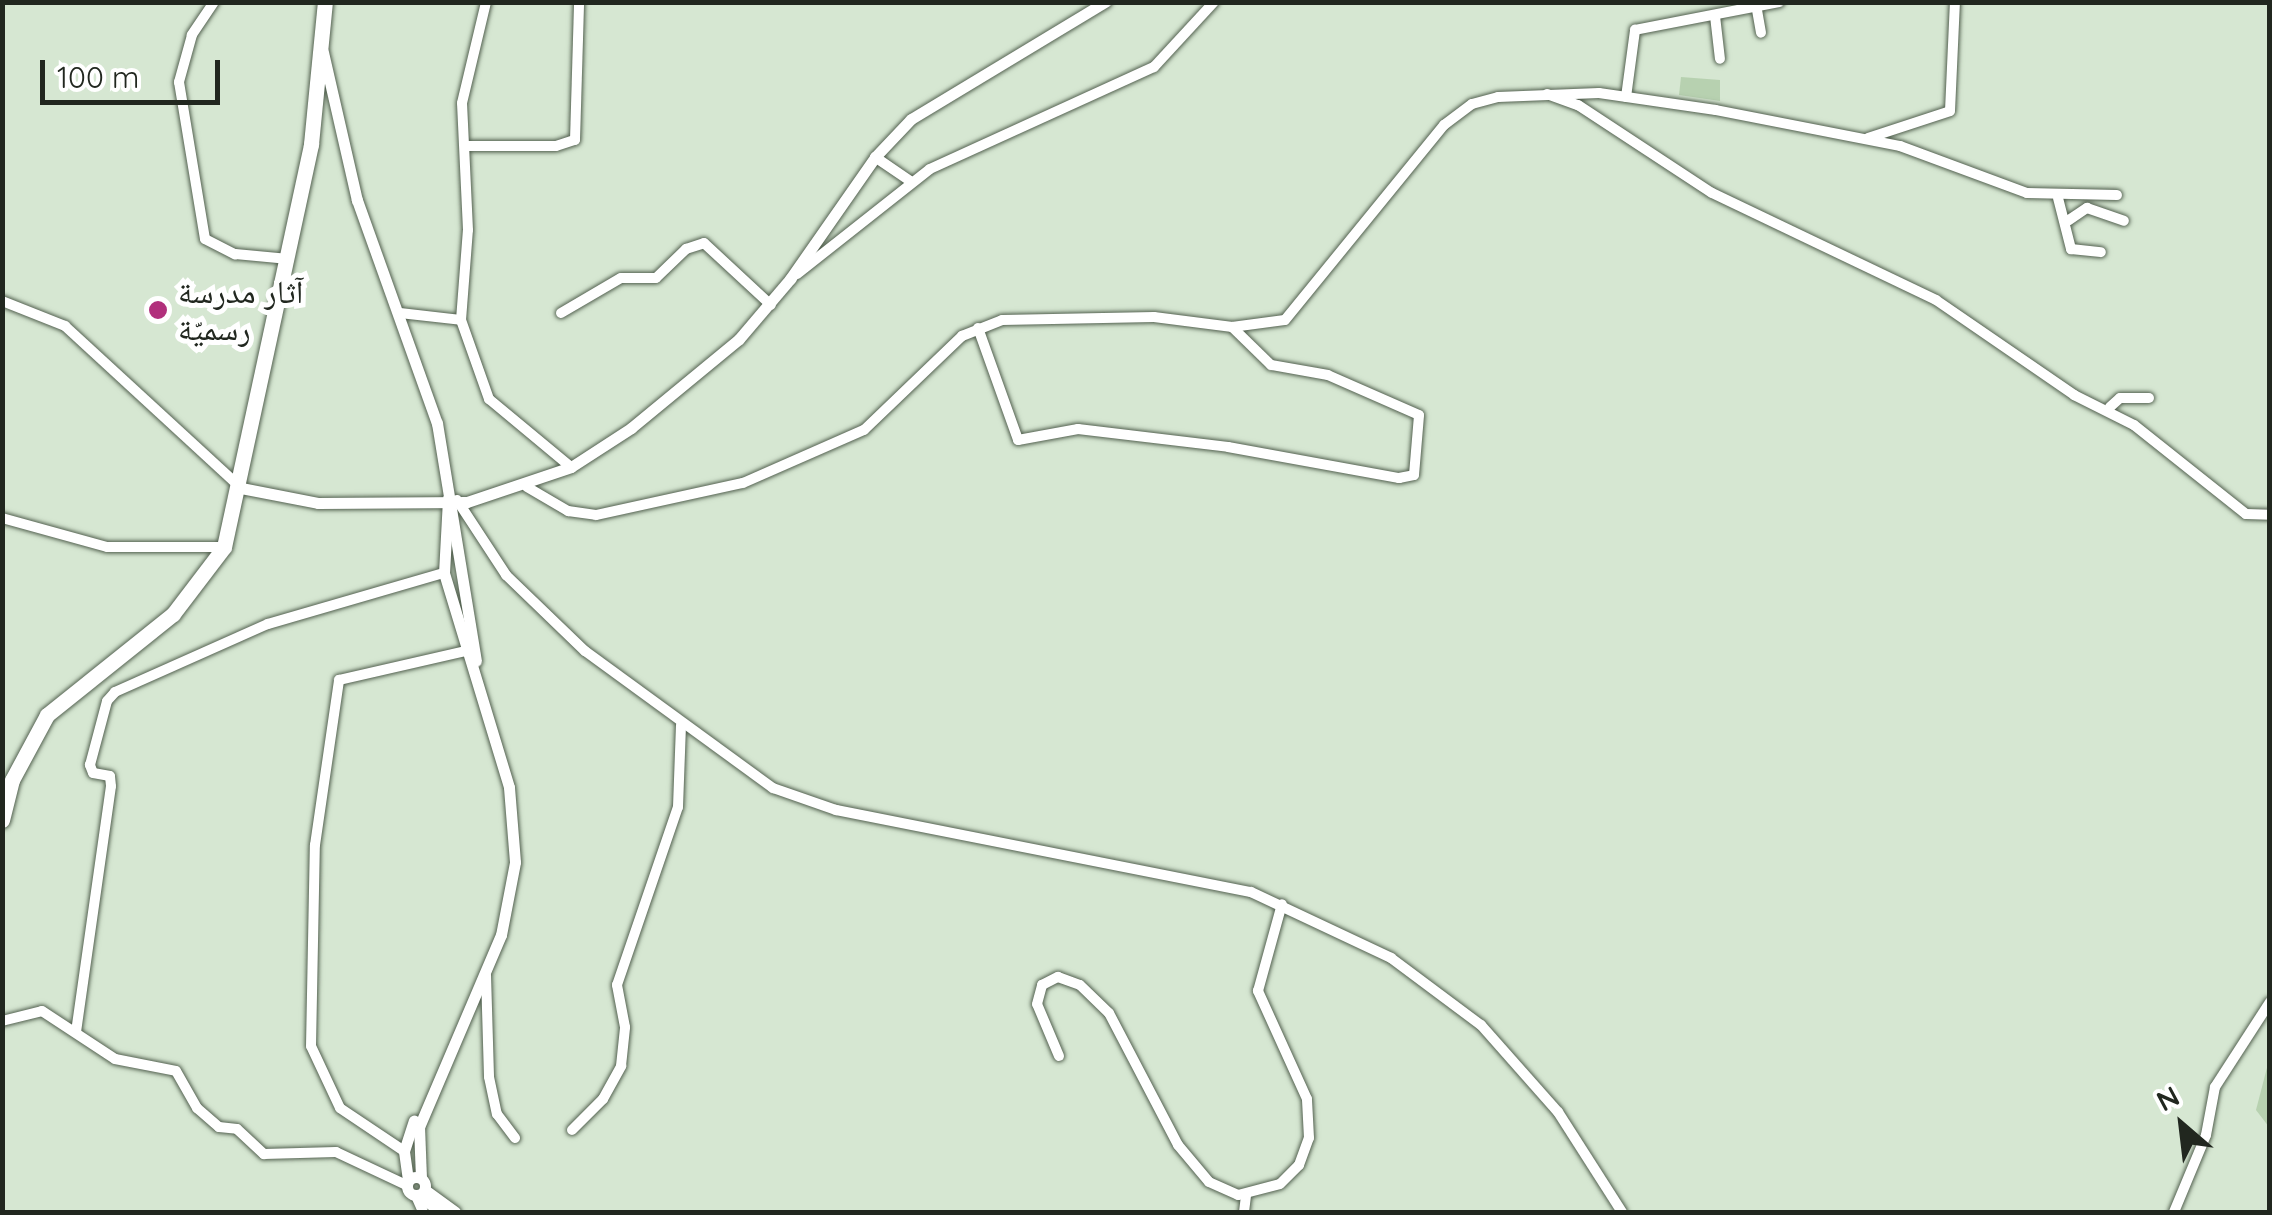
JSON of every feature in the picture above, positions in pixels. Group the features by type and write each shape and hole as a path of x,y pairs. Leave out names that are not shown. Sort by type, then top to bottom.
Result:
{"main road":[{"path":"2,820 12,780 47,715 173,614 211,572 224,548 241,488 289,259 324,52 324,2"}],"street":[{"path":"214,2 192,35 179,82 205,239 236,254 289,259"},
{"path":"486,2 462,103 465,146 461,320 489,399 571,467"},
{"path":"465,146 556,146 574,140 579,2"},
{"path":"2,301 65,326 241,488 348,504 453,499 528,487 571,467 707,368 771,306 875,157 940,97 1106,2"},
{"path":"790,279 910,182 962,152 1126,84 1154,66 1214,2"},
{"path":"1626,97 1635,30 1756,10 1779,2"},
{"path":"1868,138 1950,111 1955,2"},
{"path":"1756,10 1761,33"},
{"path":"1715,16 1720,59"},
{"path":"324,52 356,200 400,312 437,423 453,499 476,671 509,788 515,839 507,916 486,974 404,1151"},
{"path":"1542,93 1578,106 1712,193 1936,300 2074,395 2134,424 2246,514 2270,516"},
{"path":"528,487 568,511 596,515 743,483 864,430 978,328 1002,320 1087,317 1232,328 1294,316 1373,205 1458,112 1486,100 1542,93 1626,97 1868,138 2058,198 2117,195"},
{"path":"875,157 910,182"},
{"path":"2058,198 2069,220 2071,250 2102,252"},
{"path":"2069,220 2087,208 2124,221"},
{"path":"561,314 621,278 656,278 686,248 704,243 771,306"},
{"path":"400,312 461,320"},
{"path":"978,328 1012,433 1028,443 1078,429 1228,447 1399,478 1414,475 1419,415 1328,375 1271,365 1232,328"},
{"path":"2110,407 2120,398 2149,398"},
{"path":"453,499 444,573 466,651 476,671"},
{"path":"453,499 506,575 585,651 681,725 773,788 836,810 1156,869 1282,904 1390,958 1482,1025 1558,1112 1622,1212"},
{"path":"2,518 107,547 224,548"},
{"path":"76,1032 110,786 110,776 90,765 107,702 115,692 268,624 444,573"},
{"path":"423,1212 404,1151 340,1108 314,1056 308,1004 315,845 339,680 466,651"},
{"path":"572,1130 603,1099 620,1066 625,1027 617,986 678,807 681,725"},
{"path":"1059,1056 1037,1004 1042,984 1058,977 1080,985 1109,1014 1197,1170 1222,1190 1246,1195 1267,1192 1291,1174 1308,1138 1307,1099 1258,991 1282,904"},
{"path":"486,974 489,1077 497,1114 515,1138"},
{"path":"2174,1212 2206,1135 2214,1087 2270,1002"},
{"path":"2,1020 42,1011 115,1059 176,1071 198,1108 219,1127 237,1128 264,1154 336,1152 415,1188 455,1212"},
{"path":"414,1212 417,1137 440,1074"},
{"path":"415,1188 441,1212"},
{"path":"1244,1212 1246,1195"}],"green space":[{"path":"1681,77 1720,80 1720,101 1679,95"},
{"path":"2269,1060 2269,1127 2256,1110"}],"place":[{"name":"آثار مدرسة رسميّة","path":"158,310"}]}
